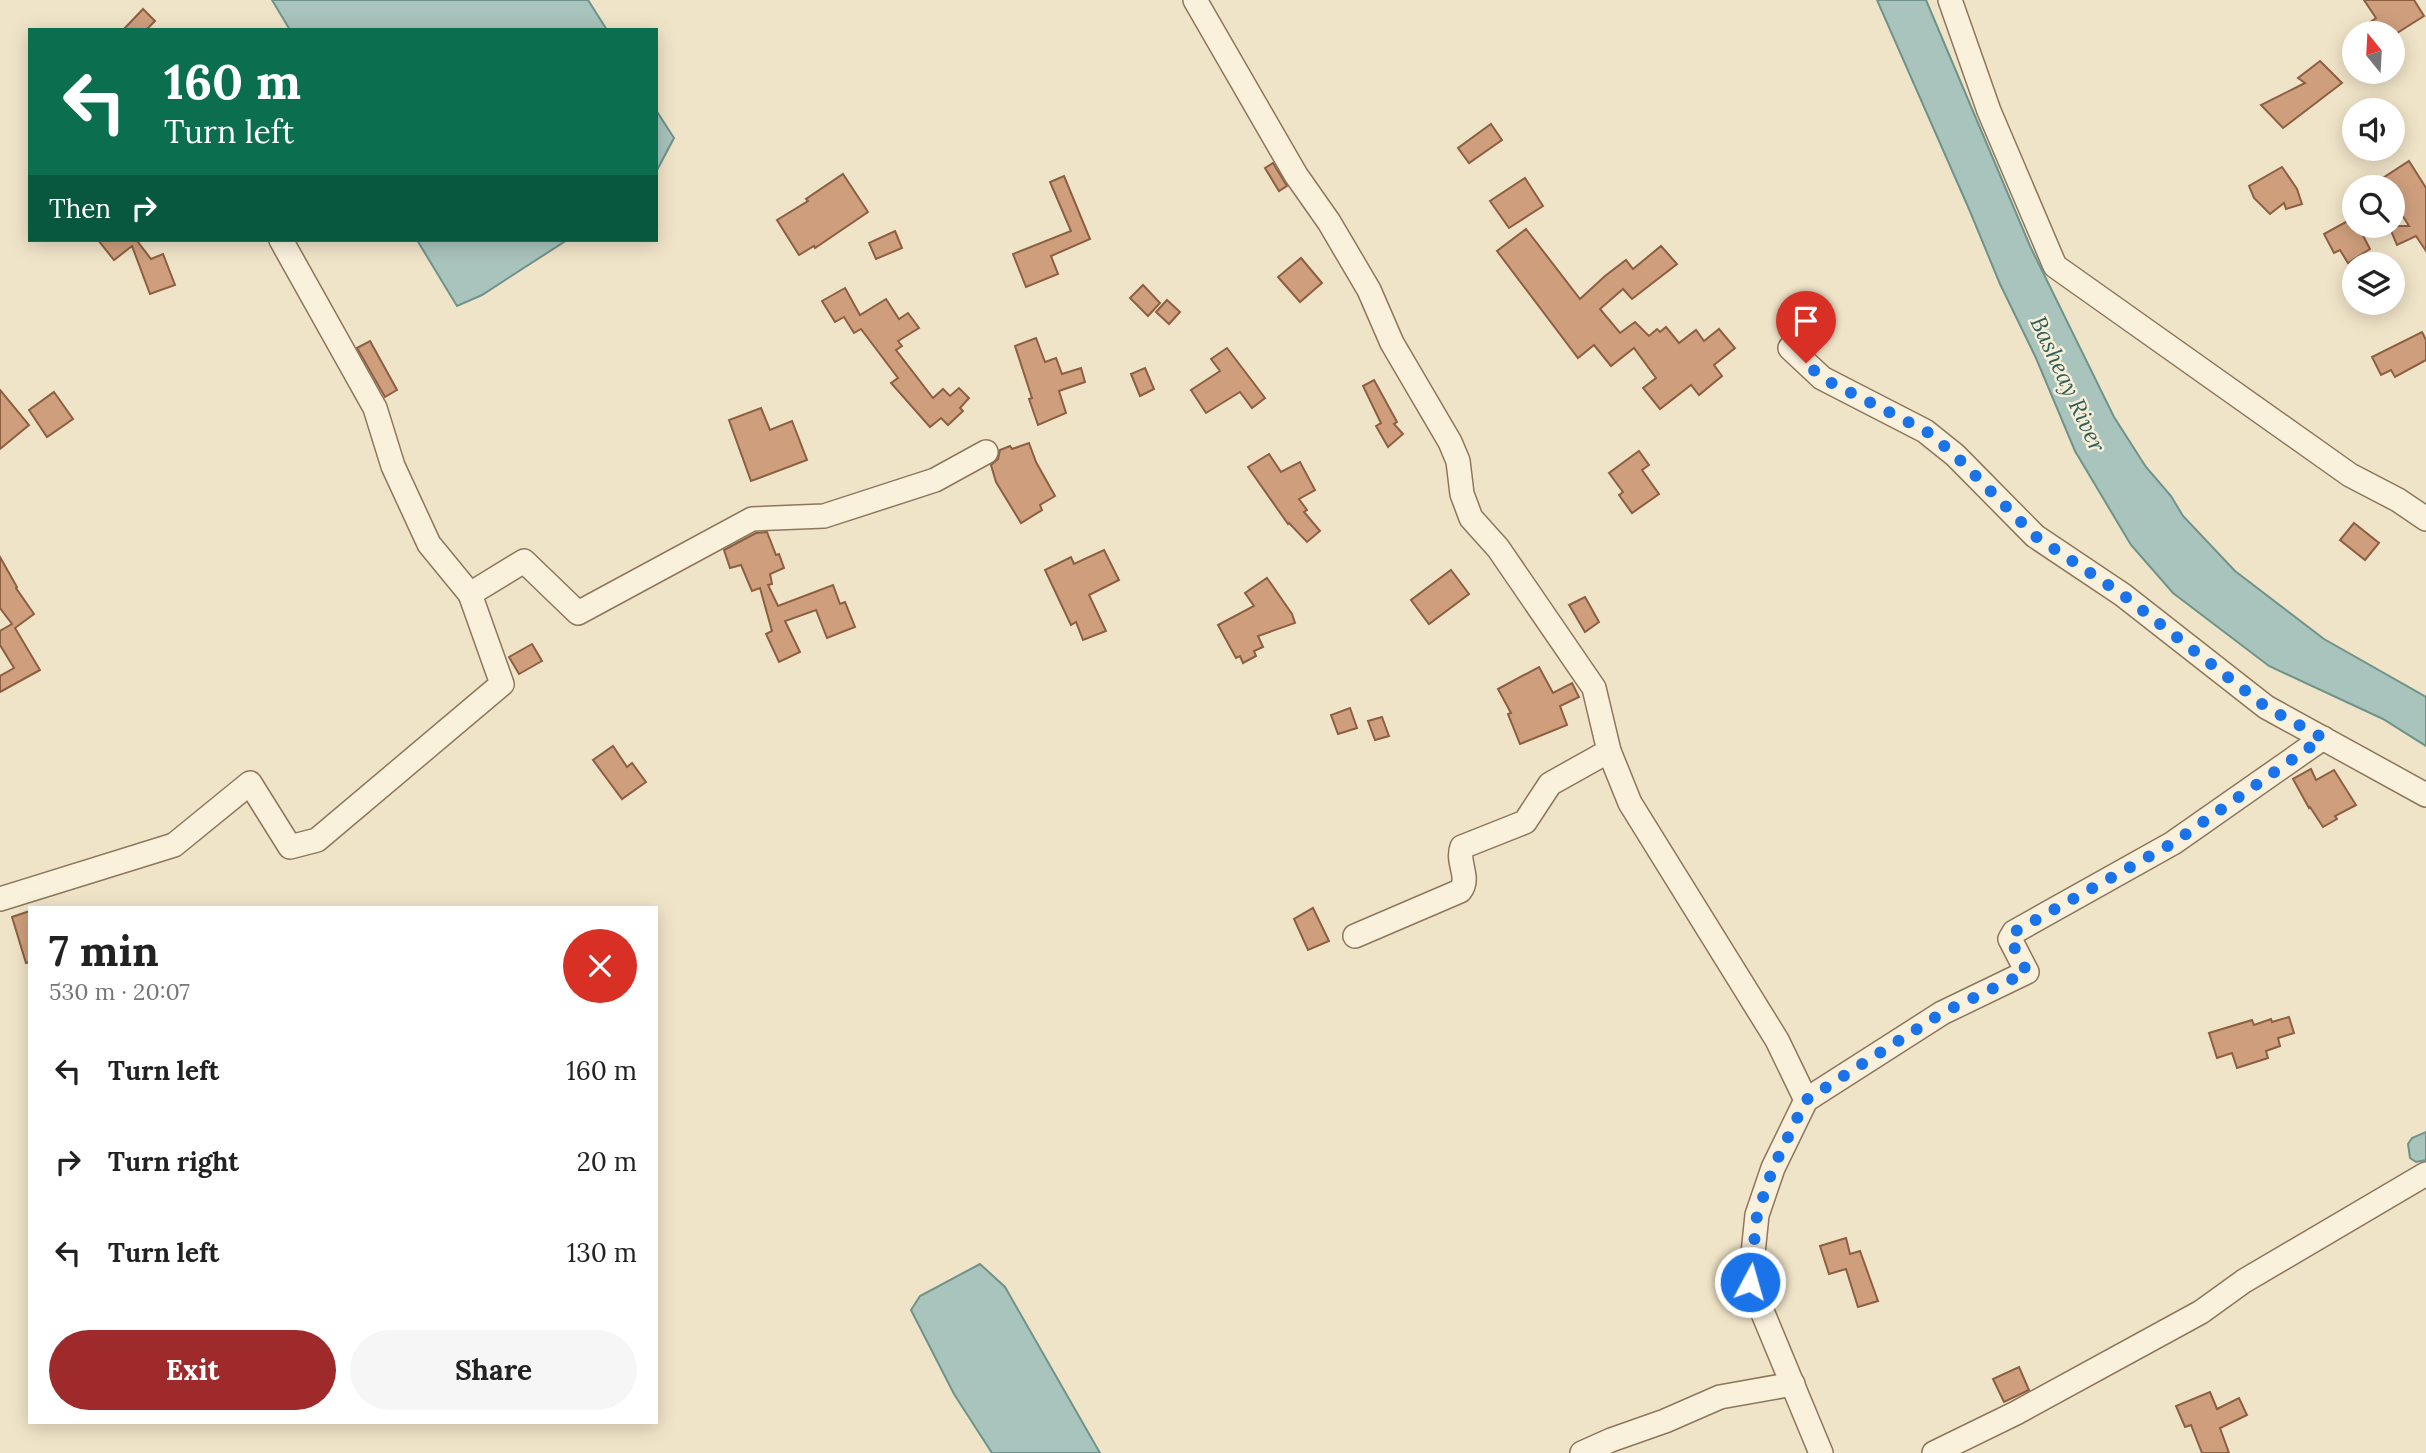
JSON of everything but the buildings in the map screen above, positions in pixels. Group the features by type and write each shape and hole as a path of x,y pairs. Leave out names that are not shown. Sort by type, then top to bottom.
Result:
{"street":[{"path":"1195,0 1296,175 1329,222 1370,290 1392,343 1450,442 1458,461 1462,494 1471,518 1512,568 1594,688 1609,751 1630,803 1777,1040 1806,1100"},
{"path":"1950,0 1989,111 2055,266 2350,475 2399,500 2426,519"},
{"path":"0,900 174,845 250,783 290,847 317,840 502,684 470,594 429,544 393,466 375,408 282,242"},
{"path":"1790,348 1822,378 1926,431 1955,455 2035,536 2123,595 2266,707 2426,795"},
{"path":"470,594 524,561 578,613 752,519 824,516 935,480 986,452"},
{"path":"1821,1453 1750,1282 1757,1215 1773,1168 1806,1100 1942,1013 2027,972 2010,939 2014,932 2173,843 2323,738"},
{"path":"1355,936 1460,891 1465,882 1459,852 1462,847 1525,822 1550,784 1609,751"},
{"path":"1934,1453 2016,1413 2201,1311 2244,1281 2426,1174"},
{"path":"1582,1453 1720,1397 1793,1384"}],"water":[{"path":"272,0 588,0 606,28 289,28"},
{"name":"Basheay River","path":"1877,0 1926,0 2030,246 2114,417 2146,467 2171,496 2183,516 2235,571 2324,639 2426,697 2426,746 2383,719 2269,666 2173,593 2131,545 2075,451"},
{"path":"658,113 674,138 658,168"},
{"path":"418,242 564,242 482,295 457,306"},
{"path":"2426,1132 2426,1160 2416,1162 2410,1158 2408,1144 2412,1138"},
{"path":"980,1264 1005,1287 1100,1453 992,1453 954,1394 911,1310 920,1296"}],"route":[{"path":"1750,1282 1757,1215 1773,1168 1806,1100 1942,1013 2027,972 2010,939 2014,932 2173,843 2323,738 2266,707 2123,595 2035,536 1955,455 1926,431 1822,378 1806,363"}]}
